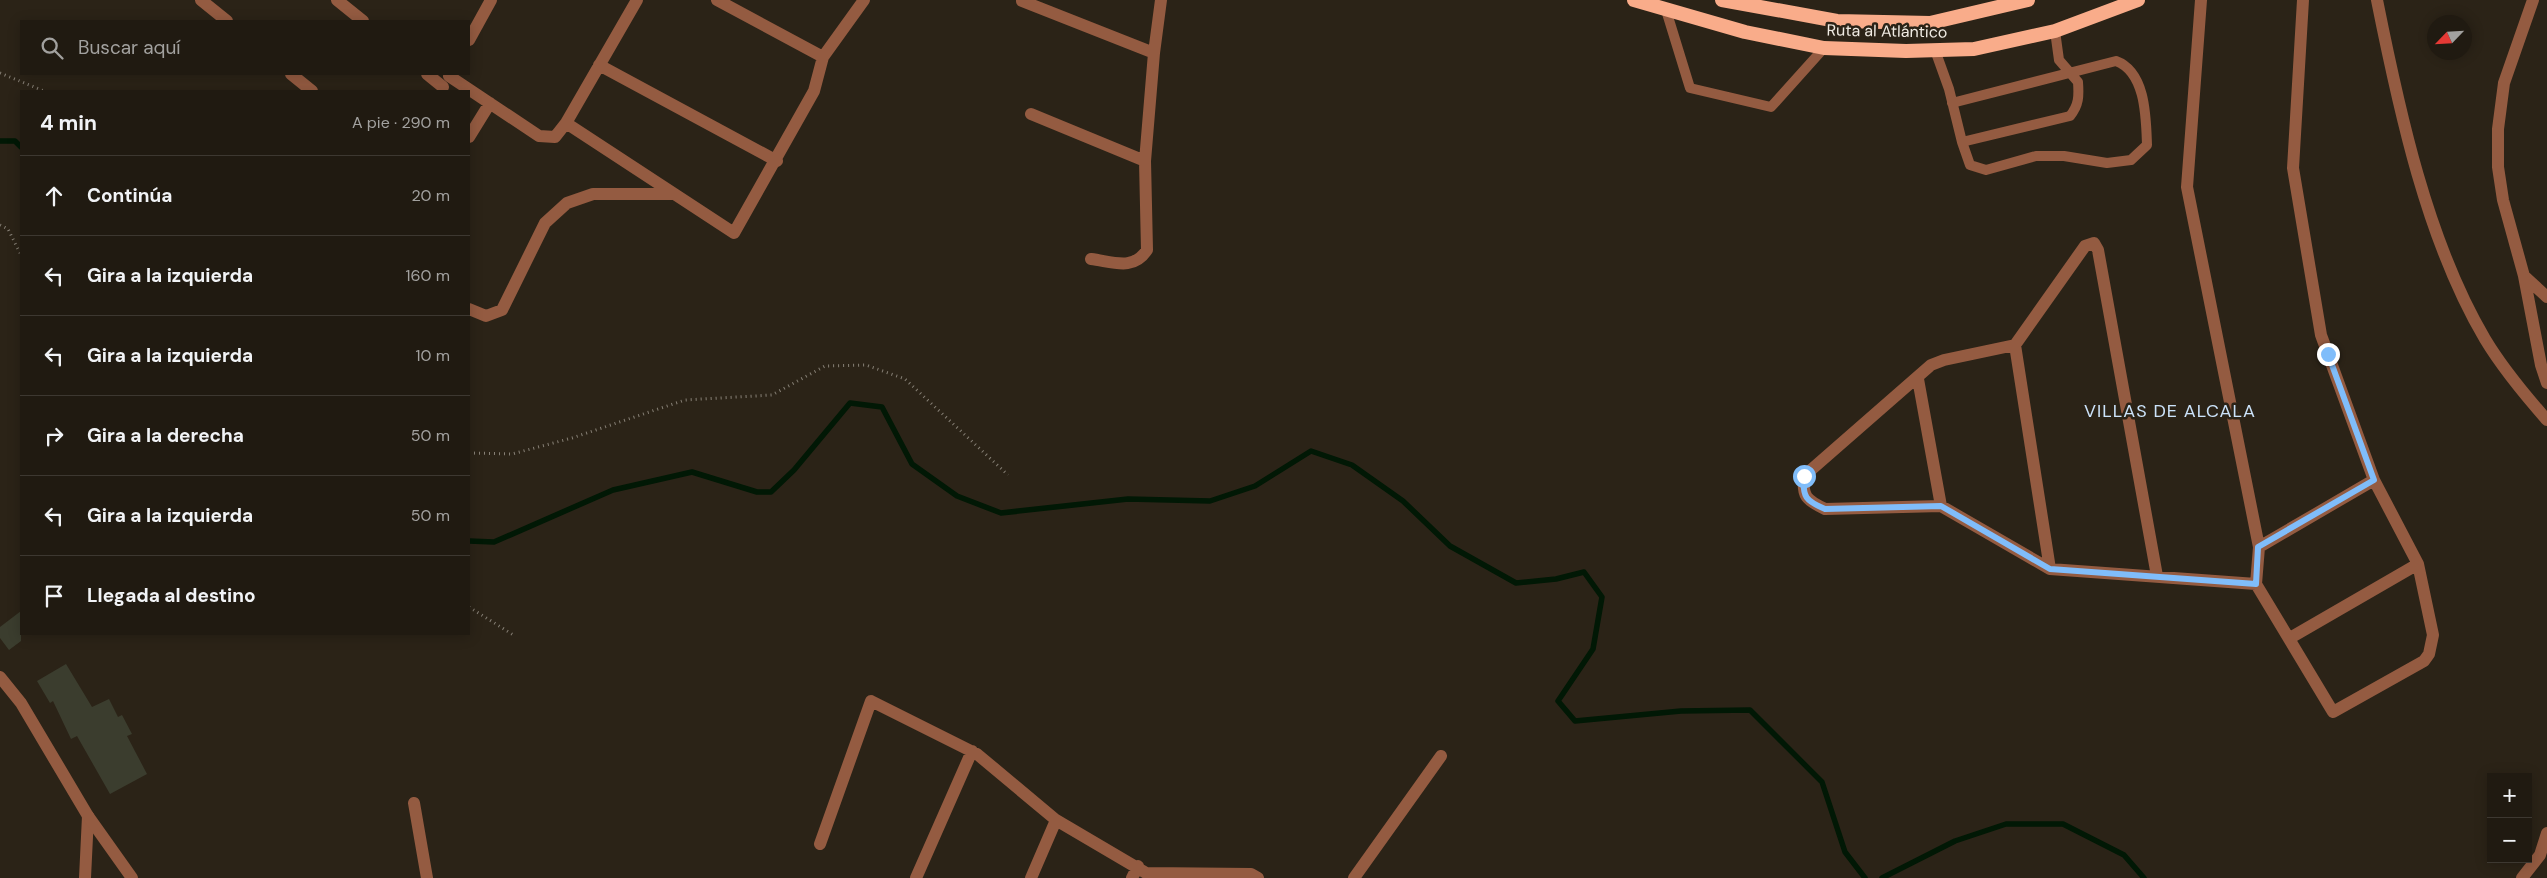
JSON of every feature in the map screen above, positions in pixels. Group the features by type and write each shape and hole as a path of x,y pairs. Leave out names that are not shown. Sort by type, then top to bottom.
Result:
{"highway":[{"name":"Ruta al Atlántico","path":"1634,0 1745,32 1824,48 1935,50 1974,49 2055,31 2138,0"},
{"name":"Ruta al Atlántico","path":"1722,0 1837,21 1930,23 2028,0"}],"street":[{"path":"201,0 226,20"},
{"path":"337,0 362,20"},
{"path":"470,94 490,103 539,136 555,137 566,123 638,0"},
{"path":"717,0 823,57"},
{"path":"566,123 734,233 777,161 814,91 823,57 864,0"},
{"path":"1091,259 1131,264 1141,259 1147,250 1145,161 1154,52 1161,0"},
{"path":"2202,0 2187,187 2258,547 2256,584 2333,712 2424,662 2430,654 2433,635 2418,564 2374,480 2321,335 2296,195 2293,168 2303,0"},
{"path":"2377,0 2389,60 2419,174 2444,255 2484,338 2512,380 2547,420"},
{"path":"2533,0 2504,83 2498,129 2498,167 2503,200 2524,276 2541,365 2547,383"},
{"path":"1022,1 1154,52"},
{"path":"470,38 486,2"},
{"path":"599,65 777,161"},
{"path":"292,75 311,90"},
{"path":"429,75 462,90"},
{"path":"470,135 490,103"},
{"path":"1031,114 1145,161"},
{"path":"470,309 486,316 502,310 545,222 567,202 593,194 672,194"},
{"path":"2157,576 2098,250 2094,243 2085,246 2015,345 1944,360 1931,365 1804,476 1803,489 1809,502 1825,509 1941,506 2050,569 2256,584"},
{"path":"2524,276 2547,297"},
{"path":"2015,345 2050,569"},
{"path":"1918,378 1941,506"},
{"path":"2258,547 2374,480"},
{"path":"2290,638 2418,564"},
{"path":"0,677 20,703 88,816 132,878"},
{"path":"820,844 871,701 972,751 1056,820 1138,866 1146,873 1252,877"},
{"path":"916,878 972,751"},
{"path":"1354,878 1441,756"},
{"path":"414,803 427,878"},
{"path":"85,878 88,816"},
{"path":"1031,878 1056,820"},
{"path":"2522,878 2540,855 2547,833"},
{"path":"1132,878 1138,866"}],"lane":[{"path":"1666,10 1690,88 1771,107 1824,48"},
{"path":"1962,142 2070,116 2076,109 2079,98 2078,82 2059,60 2055,31"},
{"path":"1935,50 1970,165 1986,170 2036,156 2064,156 2107,163 2131,160 2147,145 2146,109 2134,74 2126,64 2116,61 1952,103"}],"path":[{"path":"0,73 42,90"},
{"path":"0,225 8,230 20,253"},
{"path":"470,453 512,454 572,438 686,400 772,395 825,366 866,365 905,379 1008,475"},
{"path":"470,608 515,636"}],"building":[{"path":"20,612 21,641 9,650 0,638 0,627"},
{"path":"66,664 92,707 109,699 118,717 122,715 132,734 127,736 147,774 110,794 77,736 71,739 53,701 50,703 37,681"}],"waterway":[{"path":"0,141 15,141 20,146"},
{"path":"470,541 494,542 613,490 692,472 757,492 771,492 794,470 850,403 882,407 912,464 957,496 1001,513 1128,499 1210,501 1255,486 1311,451 1352,465 1403,501 1450,546 1516,583 1556,579 1584,572 1602,597 1593,649 1558,701 1575,721 1681,711 1750,710 1822,782 1845,852 1865,878"},
{"path":"1882,878 1955,841 2006,824 2063,824 2124,855 2144,878"}],"district":[{"name":"VILLAS DE ALCALA","path":"2170,411"}],"route":[{"path":"1804,476 1803,489 1809,502 1825,509 1941,506 2050,569 2256,584 2258,547 2374,480 2328,354"}]}
